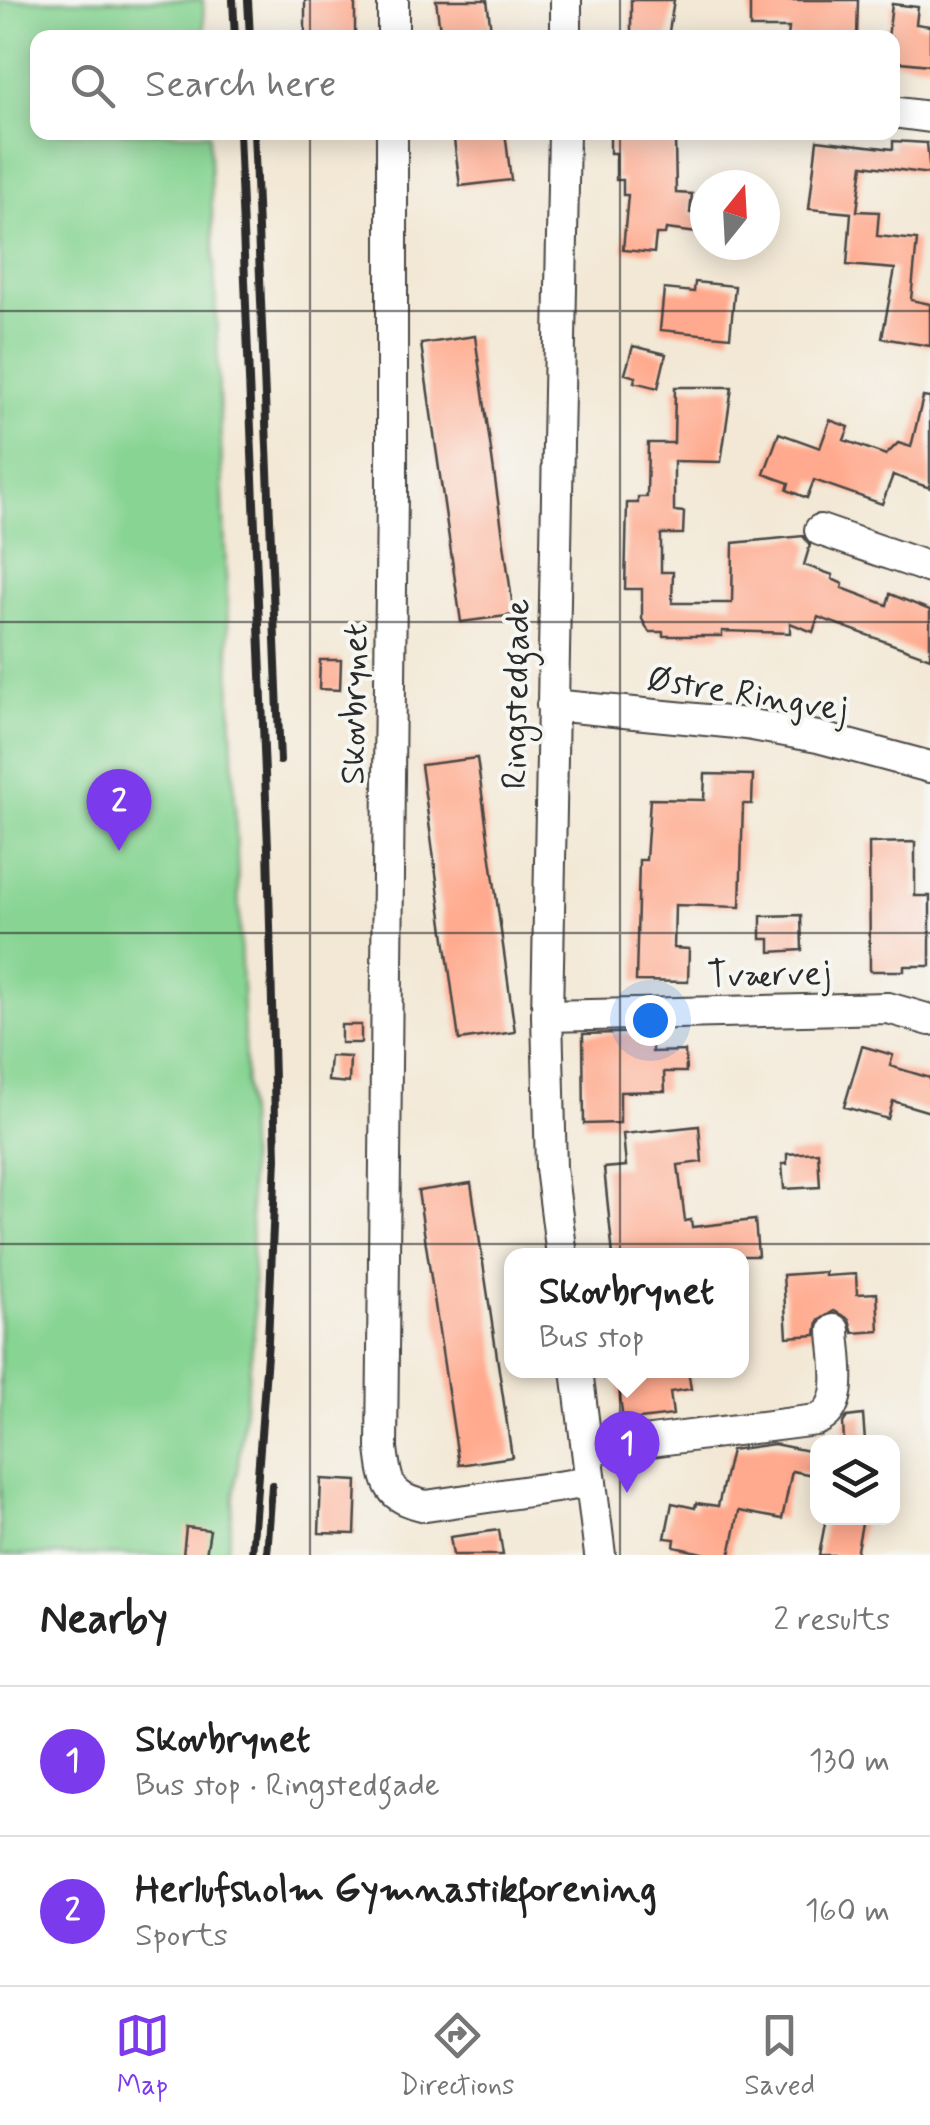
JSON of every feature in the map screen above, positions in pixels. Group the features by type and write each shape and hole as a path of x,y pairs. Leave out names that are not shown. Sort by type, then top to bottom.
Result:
{"street":[{"path":"392,0 392,30"},
{"path":"566,0 566,30"},
{"path":"900,113 930,117"},
{"name":"Skovbrynet","path":"392,140 382,1448 385,1473 394,1494 426,1506 591,1482"},
{"name":"Ringstedgade","path":"561,1248 551,1168 547,1016 564,140"},
{"path":"820,530 930,568"},
{"name":"Østre Ringvej","path":"552,704 747,724 930,767"},
{"name":"Tværvej","path":"547,1016 888,1008 930,1020"},
{"path":"588,1449 826,1416 835,1405 834,1330"},
{"path":"578,1378 600,1555"}],"green space":[{"path":"0,0 203,0 205,30 30,30 30,140 209,140 255,1323 227,1555 0,1555"}],"building":[{"path":"305,0 355,0 355,30 305,30"},
{"path":"436,0 487,0 491,30 440,30"},
{"path":"631,0 674,0 669,30 631,30"},
{"path":"750,0 858,0 857,30 750,28"},
{"path":"892,4 918,7 916,24 930,26 930,65 900,62 900,30 889,30"},
{"path":"454,140 506,140 511,180 460,186"},
{"path":"610,140 675,140 676,193 690,194 690,232 666,229 665,234 656,234 654,253 623,250 628,195 623,195 623,180 616,180 616,153 610,153"},
{"path":"817,140 893,149 893,141 927,143 930,174 863,165 857,211 879,212 877,236 917,240 911,300 930,304 930,346 882,338 895,269 847,265 851,213 809,209"},
{"path":"695,282 735,286 730,337 660,330 664,289 694,292"},
{"path":"475,336 514,615 461,622 421,344"},
{"path":"633,346 666,354 658,388 634,382 636,377 625,374"},
{"path":"675,387 732,387 721,462 674,461 674,511 684,512 683,534 661,534 661,572 673,572 672,603 732,603 733,543 803,536 810,545 804,565 833,575 832,579 843,584 842,588 887,605 890,594 930,610 930,658 818,617 813,632 790,623 790,633 722,631 722,636 663,636 663,632 649,632 642,619 642,589 625,589 627,503 638,503 638,497 647,497 648,443 674,443"},
{"path":"923,397 930,398 930,488 893,475 882,504 814,480 807,498 787,490 789,483 764,474 779,433 820,448 830,420 849,427 844,440 886,455 898,443 911,447"},
{"path":"320,660 341,660 340,690 319,689"},
{"path":"477,758 515,1032 459,1040 421,765"},
{"path":"705,774 753,775 752,804 743,804 740,907 675,905 674,948 689,949 688,982 636,981 639,860 646,860 650,799 704,800"},
{"path":"915,842 915,896 930,896 930,966 870,971 869,843"},
{"path":"801,915 802,950 770,952 770,939 761,939 761,916"},
{"path":"341,1025 361,1025 361,1043 341,1043"},
{"path":"652,1032 652,1052 685,1051 686,1072 664,1072 665,1091 620,1092 620,1123 584,1124 583,1034"},
{"path":"862,1046 893,1055 890,1066 930,1078 930,1112 893,1101 888,1119 844,1107"},
{"path":"330,1056 350,1057 349,1083 328,1081"},
{"path":"699,1126 702,1162 678,1165 685,1221 691,1220 692,1227 755,1220 758,1256 749,1256 749,1248 612,1248 604,1168 626,1166 623,1134"},
{"path":"818,1152 820,1187 784,1189 782,1164 787,1164 787,1154"},
{"path":"471,1183 512,1457 459,1465 418,1191"},
{"path":"825,1272 825,1276 856,1274 857,1294 877,1293 879,1331 853,1333 849,1319 834,1311 818,1321 816,1335 787,1337 783,1275"},
{"path":"618,1378 689,1378 691,1389 670,1392 673,1415 623,1421"},
{"path":"863,1415 864,1435 844,1435 847,1417"},
{"path":"774,1444 810,1451 810,1474 792,1471 782,1519 739,1511 730,1555 674,1547 675,1539 665,1538 672,1503 695,1508 696,1503 718,1506 731,1450"},
{"path":"321,1479 357,1481 355,1534 319,1533"},
{"path":"825,1525 862,1525 856,1555 819,1555"},
{"path":"186,1527 210,1530 206,1555 183,1555"},
{"path":"499,1530 503,1555 453,1555 450,1537"}],"railway":[{"path":"233,0 235,30"},
{"path":"248,0 250,30"},
{"path":"239,140 268,848 276,1158 268,1341 252,1555"},
{"path":"254,140 280,761"},
{"path":"267,1555 272,1485"}],"place":[{"name":"Herlufsholm Gymnastikforening","path":"119,851"},
{"name":"Skovbrynet","path":"627,1493"}]}
